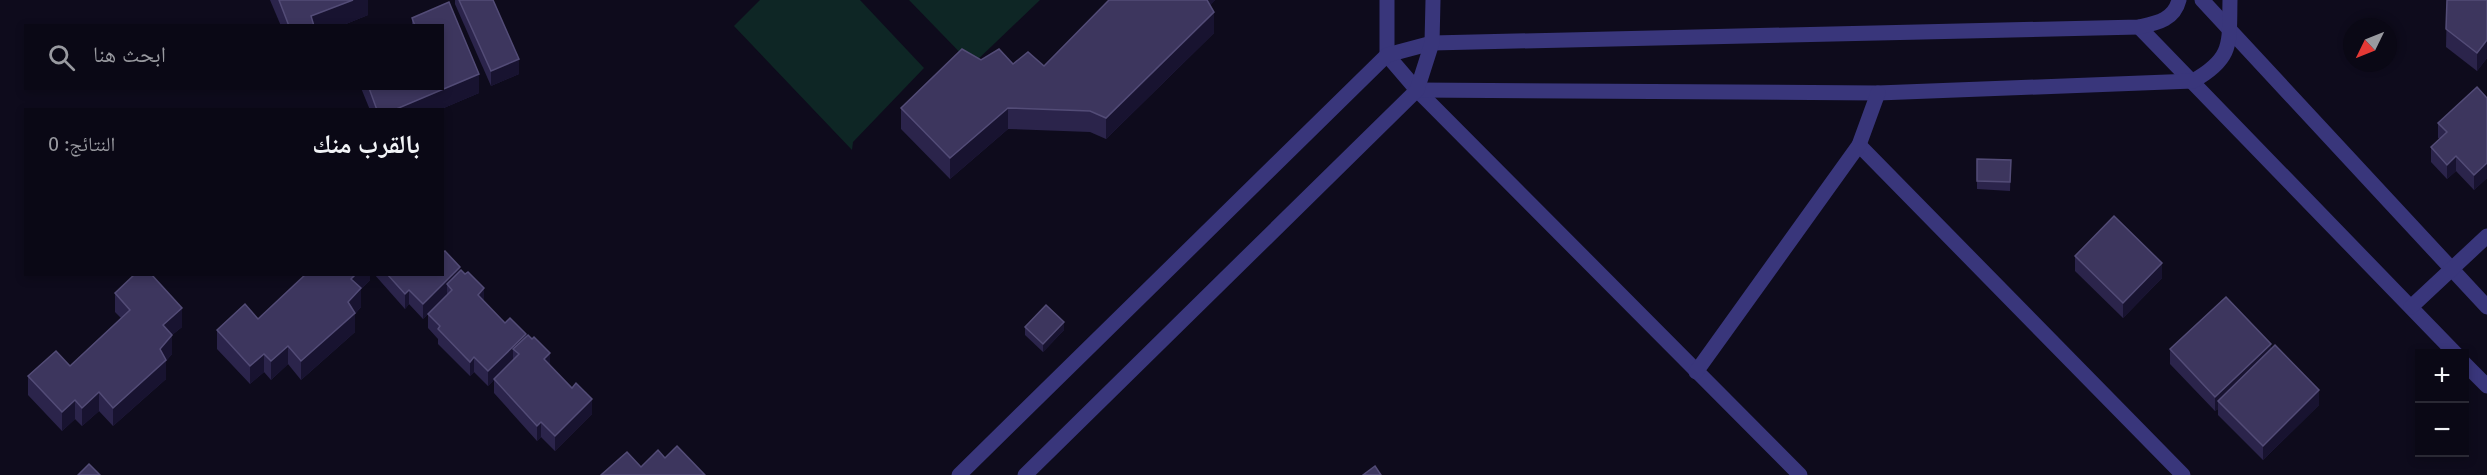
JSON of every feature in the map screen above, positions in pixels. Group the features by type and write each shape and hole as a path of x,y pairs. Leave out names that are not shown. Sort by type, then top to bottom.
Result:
{"street":[{"path":"1387,0 1387,55 1417,90 1800,475"},
{"path":"1025,475 1417,90 1432,43 1432,0"},
{"path":"959,475 1387,55 1432,43 2139,27 2166,20 2175,12 2179,0"},
{"path":"2202,0 2487,306"},
{"path":"1417,90 1878,93 2193,81 2210,71 2226,52 2229,43 2230,0"},
{"path":"2139,27 2451,349"},
{"path":"1696,372 1859,145 1878,93"},
{"path":"1859,145 2183,475"},
{"path":"2411,307 2487,236"},
{"path":"2469,368 2487,386"}],"green space":[{"path":"760,0 860,0 924,68 853,142 852,150 734,26"},
{"path":"909,0 1040,0 972,65"}],"building":[{"path":"279,0 353,0 311,16 313,24 288,24"},
{"path":"459,0 493,0 519,59 491,71"},
{"path":"1109,0 1207,0 1214,12 1106,118 1090,111 1008,108 950,158 901,108 962,49 981,60 999,49 1013,64 1028,52 1044,66"},
{"path":"2447,0 2487,0 2487,40 2477,53 2446,29"},
{"path":"449,2 479,74 444,89 444,24 414,24 412,18"},
{"path":"2477,87 2487,98 2487,163 2474,175 2456,156 2447,165 2431,147 2447,132 2438,123"},
{"path":"370,90 441,90 399,108 376,108"},
{"path":"1977,159 2011,160 2010,182 1977,181"},
{"path":"2114,216 2162,263 2123,303 2075,256"},
{"path":"444,252 460,267 423,304 409,290 405,294 389,276 444,276"},
{"path":"461,270 465,274 468,272 484,288 478,295 505,323 510,318 526,334 488,371 474,357 470,362 438,329 440,326 428,314 452,290 447,284"},
{"path":"133,276 153,276 182,308 163,325 172,335 160,349 166,360 113,408 99,392 82,408 75,400 62,412 28,376 56,351 70,366 130,310 115,293"},
{"path":"304,276 354,276 351,279 361,288 348,302 355,313 301,361 288,346 271,361 264,354 250,366 217,330 245,304 258,319"},
{"path":"2226,297 2271,344 2215,397 2170,349"},
{"path":"1046,305 1064,322 1043,344 1025,327"},
{"path":"528,335 532,339 534,337 550,353 544,359 572,388 576,383 592,399 555,436 541,422 537,426 494,379 519,354 513,349"},
{"path":"2275,345 2319,390 2263,446 2218,401"},
{"path":"677,446 705,475 601,475 627,452 641,467 658,450 665,458"},
{"path":"89,464 100,475 78,475"},
{"path":"1375,466 1381,475 1363,475"}]}
